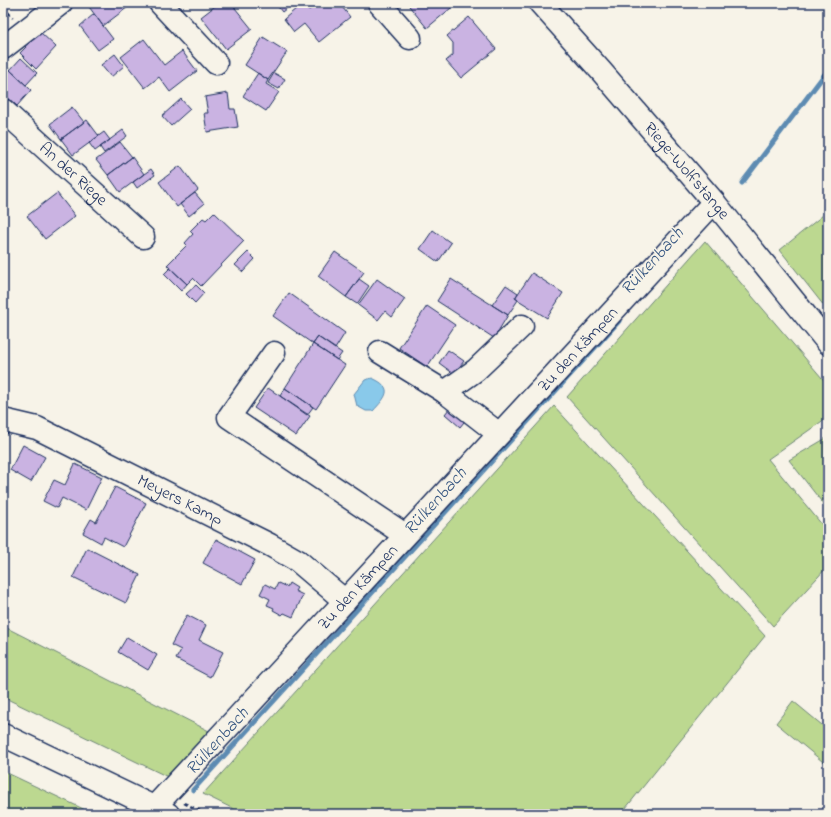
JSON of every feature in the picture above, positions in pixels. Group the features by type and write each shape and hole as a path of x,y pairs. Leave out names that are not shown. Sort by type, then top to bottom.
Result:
{"street":[{"path":"3,48 61,3"},
{"path":"160,3 216,63"},
{"path":"379,3 410,38"},
{"name":"Riege-Wolfstange","path":"540,3 714,202 828,343"},
{"name":"An der Riege","path":"3,110 143,237"},
{"name":"Zu den Kämpen","path":"156,812 345,601 714,202"},
{"path":"445,392 476,370 522,326"},
{"path":"380,352 445,392 499,434"},
{"path":"274,353 229,418 405,536"},
{"name":"Meyers Kamp","path":"3,420 37,428 270,544 298,561 345,601"},
{"path":"3,735 156,812"}],"green space":[{"path":"828,211 828,311 780,250"},
{"path":"705,241 828,385 828,417 768,459 828,532 828,566 773,626 567,397"},
{"path":"554,406 765,636 621,814 244,814 203,794"},
{"path":"828,437 828,510 789,460"},
{"path":"3,626 211,732 170,778 3,697"},
{"path":"793,701 828,730 828,766 776,723"},
{"path":"3,771 94,814 3,814"}],"water":[{"path":"372,378 384,385 386,393 382,401 373,411 366,411 357,406 354,394 365,380"}],"building":[{"path":"125,3 128,7 103,26 87,4"},
{"path":"219,3 231,3 252,29 226,49 201,17"},
{"path":"275,3 290,3 292,4 282,12"},
{"path":"303,3 309,10 318,3 339,3 350,17 319,42 304,24 294,32 284,19"},
{"path":"413,3 457,3 427,28 409,6"},
{"path":"94,14 113,39 98,50 80,26"},
{"path":"469,17 496,49 461,78 446,61 453,55 453,43 447,36"},
{"path":"40,32 56,47 36,69 20,53 26,47 22,44 29,36 33,39"},
{"path":"263,37 287,52 268,80 245,65"},
{"path":"144,39 164,65 182,51 197,71 170,92 159,77 145,88 121,57"},
{"path":"115,54 124,66 111,77 101,65"},
{"path":"21,58 37,73 26,85 10,70"},
{"path":"8,68 31,90 17,106 3,93 3,74"},
{"path":"258,73 268,80 266,84 279,92 266,111 243,96"},
{"path":"274,73 285,79 279,89 268,83"},
{"path":"228,93 230,109 235,109 238,127 207,132 204,113 208,113 205,97"},
{"path":"181,99 190,109 171,126 162,116"},
{"path":"72,107 84,122 61,139 50,124"},
{"path":"87,120 99,136 73,155 61,139"},
{"path":"123,130 127,136 104,153 100,147"},
{"path":"104,132 110,140 95,151 89,143"},
{"path":"3,137 7,140 3,145"},
{"path":"120,142 132,157 108,175 96,160"},
{"path":"132,157 144,174 120,192 108,175"},
{"path":"180,166 198,190 177,207 159,182"},
{"path":"151,169 155,175 137,188 133,182"},
{"path":"57,193 75,216 45,239 27,216"},
{"path":"195,193 204,204 189,216 180,204"},
{"path":"214,212 244,241 201,286 193,278 187,284 167,265 187,245 185,243 193,234 190,231 203,218 206,220"},
{"path":"433,230 451,243 438,262 420,249"},
{"path":"248,252 255,259 243,272 235,265"},
{"path":"335,252 364,272 346,297 318,276"},
{"path":"170,268 187,284 181,291 164,274"},
{"path":"532,273 563,293 547,318 515,298"},
{"path":"359,279 369,286 357,304 346,297"},
{"path":"377,279 405,299 392,317 385,311 378,320 358,305"},
{"path":"451,279 508,315 494,338 437,301"},
{"path":"196,285 204,293 195,303 186,294"},
{"path":"506,285 518,293 515,298 518,300 508,315 492,305"},
{"path":"289,293 345,333 335,349 318,337 313,344 273,316"},
{"path":"427,306 455,325 427,367 399,348"},
{"path":"318,337 342,353 337,360 313,344"},
{"path":"313,344 345,365 316,409 285,388"},
{"path":"448,350 464,361 454,374 439,363"},
{"path":"268,388 310,416 296,436 254,408"},
{"path":"285,388 313,407 307,415 280,396"},
{"path":"453,404 468,417 460,427 445,414"},
{"path":"23,445 45,457 31,482 10,470"},
{"path":"75,464 102,477 86,510 62,498 57,508 43,501 54,480 65,485"},
{"path":"115,487 146,503 123,547 104,537 101,543 83,533 91,519 96,522"},
{"path":"216,539 255,560 242,584 203,563"},
{"path":"87,548 140,575 126,603 73,577"},
{"path":"278,583 287,587 289,583 297,588 295,591 303,595 293,617 284,613 282,615 273,610 274,608 267,605 270,599 260,594 265,584 275,589"},
{"path":"187,615 206,625 199,640 223,652 210,677 176,659 181,650 171,645"},
{"path":"127,637 157,655 148,670 118,652"}],"waterway":[{"name":"Rülkenbach","path":"742,183 828,70"},
{"name":"Rülkenbach","path":"193,790 619,321"}]}
